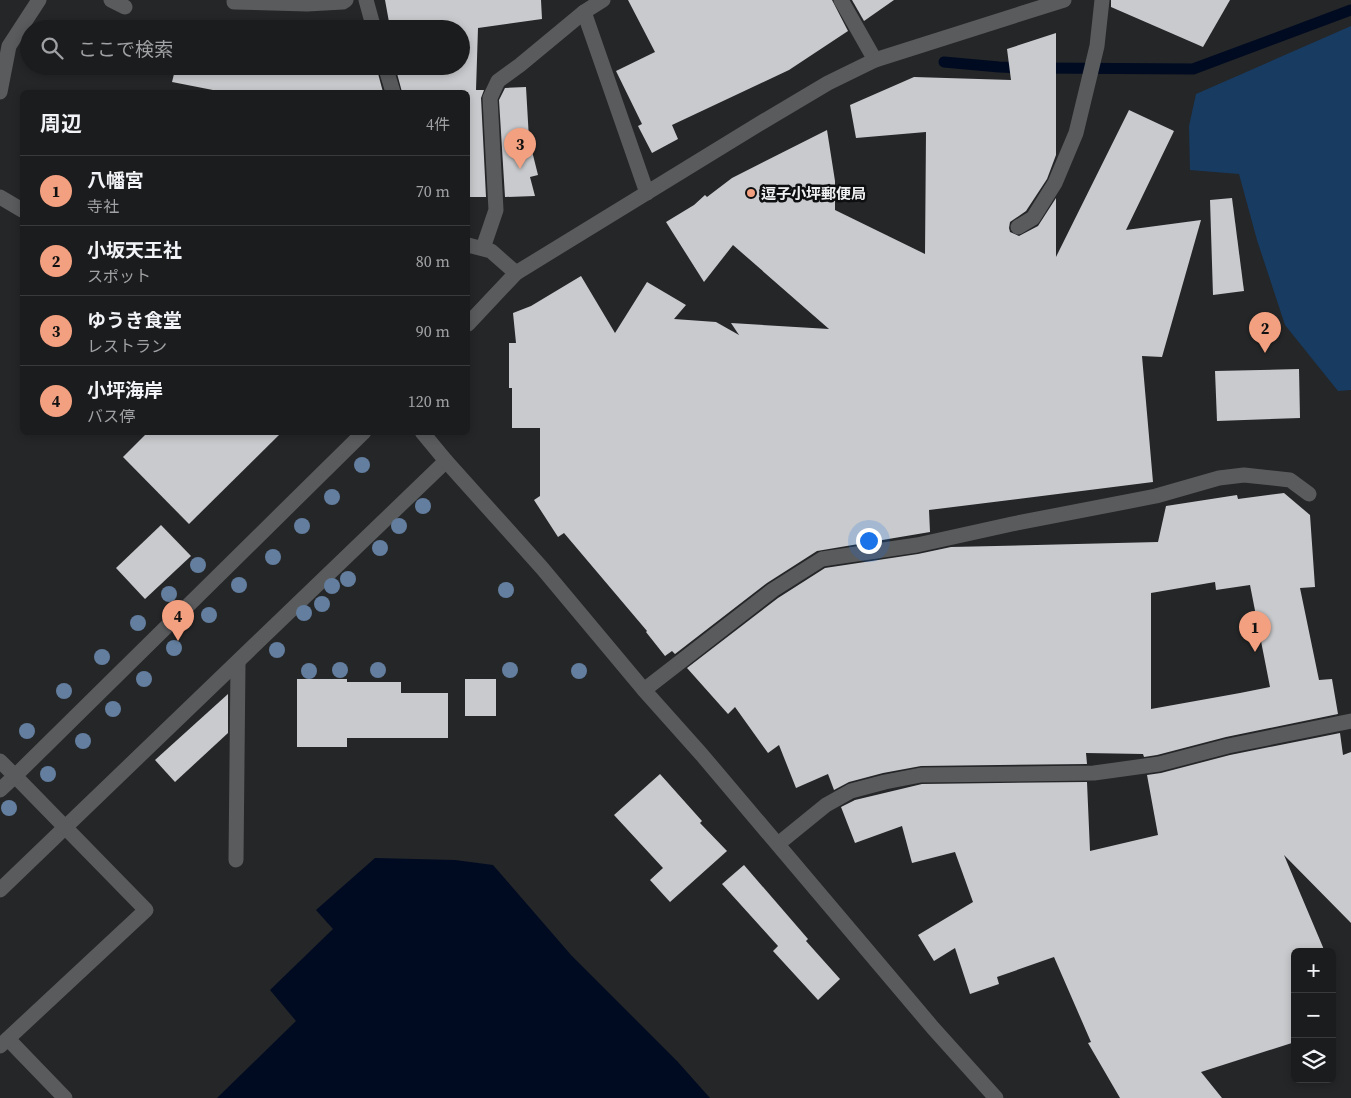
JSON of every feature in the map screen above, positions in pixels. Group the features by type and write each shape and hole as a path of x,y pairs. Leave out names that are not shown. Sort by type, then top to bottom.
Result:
{"street":[{"path":"23,20 39,0"},
{"path":"111,0 125,7"},
{"path":"234,2 307,4 344,2 346,0"},
{"path":"366,0 372,20"},
{"path":"483,248 496,210 490,98 498,81 527,60 584,12 604,0"},
{"path":"841,0 875,60"},
{"path":"470,322 516,273 820,88 875,60 1064,0"},
{"path":"1018,227 1033,218 1055,183 1076,133 1097,46 1102,0"},
{"path":"584,12 647,194"},
{"path":"0,92 2,88 4,44 20,24"},
{"path":"388,75 392,90"},
{"path":"0,197 20,209"},
{"path":"470,246 491,251 516,273"},
{"path":"0,790 361,435"},
{"path":"424,435 542,568 933,1028 996,1098"},
{"path":"0,890 446,461"},
{"path":"644,690 773,590 822,560 917,545 1156,496 1219,478 1244,475 1290,480 1309,494"},
{"path":"236,860 238,662"},
{"path":"778,844 826,805 842,795 851,790 885,782 921,775 1094,773 1159,764 1228,746 1351,721"},
{"path":"0,761 146,910 4,1043 65,1098"}],"shaded area":[{"path":"1351,26 1351,390 1338,391 1285,325 1257,240 1239,174 1190,170 1189,126 1196,94"},
{"path":"375,858 455,860 493,865 571,955 677,1061 710,1098 217,1098 296,1021 270,990 333,929 316,910"}],"building":[{"path":"385,0 541,0 542,19 478,28 476,90 484,90 481,98 486,197 470,197 470,90 401,90 397,75 470,75 470,20 389,20"},
{"path":"628,0 832,0 848,31 789,70 672,125 678,139 652,153 638,126 642,124 616,71 655,52"},
{"path":"852,0 894,0 864,21"},
{"path":"1111,0 1230,0 1203,47 1111,7"},
{"path":"1056,33 1056,155 1047,179 1026,211 1010,222 1010,232 1019,236 1038,226 1056,198 1056,257 1129,110 1174,131 1126,230 1201,220 1162,357 1142,356 1153,482 929,510 930,532 817,551 767,583 675,654 672,651 665,656 647,631 564,533 558,537 534,500 540,496 540,428 512,428 512,388 509,388 509,343 516,343 513,313 531,306 581,276 615,333 647,282 686,305 674,319 716,322 739,335 731,323 829,329 733,245 704,282 666,222 694,205 705,195 707,197 732,178 827,130 835,181 835,210 925,254 926,132 856,138 850,105 914,77 1011,80 1007,49"},
{"path":"174,75 378,75 382,90 213,90 172,82"},
{"path":"526,87 529,139 538,175 530,177 535,196 505,197 499,100 505,88"},
{"path":"1232,198 1244,291 1213,295 1210,200"},
{"path":"1299,369 1300,418 1217,421 1215,371"},
{"path":"145,435 279,435 189,524 123,457"},
{"path":"1284,493 1310,515 1315,587 1300,588 1319,680 1332,679 1338,714 1226,737 1144,757 1143,754 1086,753 1087,764 921,766 849,782 834,790 828,774 796,788 779,745 768,753 735,707 728,714 687,668 778,598 825,568 951,547 1158,542 1166,506 1237,495 1238,499","holes":["1215,582 1216,590 1250,585 1270,687 1151,709 1151,593"]},
{"path":"161,525 191,556 145,599 116,568"},
{"path":"297,679 347,679 347,682 401,682 401,693 448,693 448,738 347,738 347,747 297,747"},
{"path":"465,679 496,679 496,716 465,716"},
{"path":"228,694 228,733 175,782 155,760"},
{"path":"1340,733 1343,755 1351,752 1351,923 1284,855 1323,948 1291,948 1291,1043 1201,1072 1222,1098 1120,1098 1088,1043 1091,1042 1054,957 997,977 999,984 970,994 955,948 934,961 918,935 973,902 955,852 912,863 902,826 855,843 841,807 855,800 922,784 1087,782 1090,851 1158,835 1147,775 1230,755"},
{"path":"660,774 702,821 700,823 727,851 670,902 650,880 663,868 614,815"},
{"path":"744,865 808,939 806,941 840,979 818,1000 773,951 778,946 722,884"}],"waterway":[{"path":"1041,68 1193,69 1351,10"},
{"path":"944,62 1025,68"}],"place":[{"name":"ゆうき食堂","path":"520,169"},
{"name":"逗子小坪郵便局","path":"751,193"},
{"name":"小坂天王社","path":"1265,353"},
{"name":"小坪海岸","path":"178,641"},
{"name":"八幡宮","path":"1255,652"}]}
